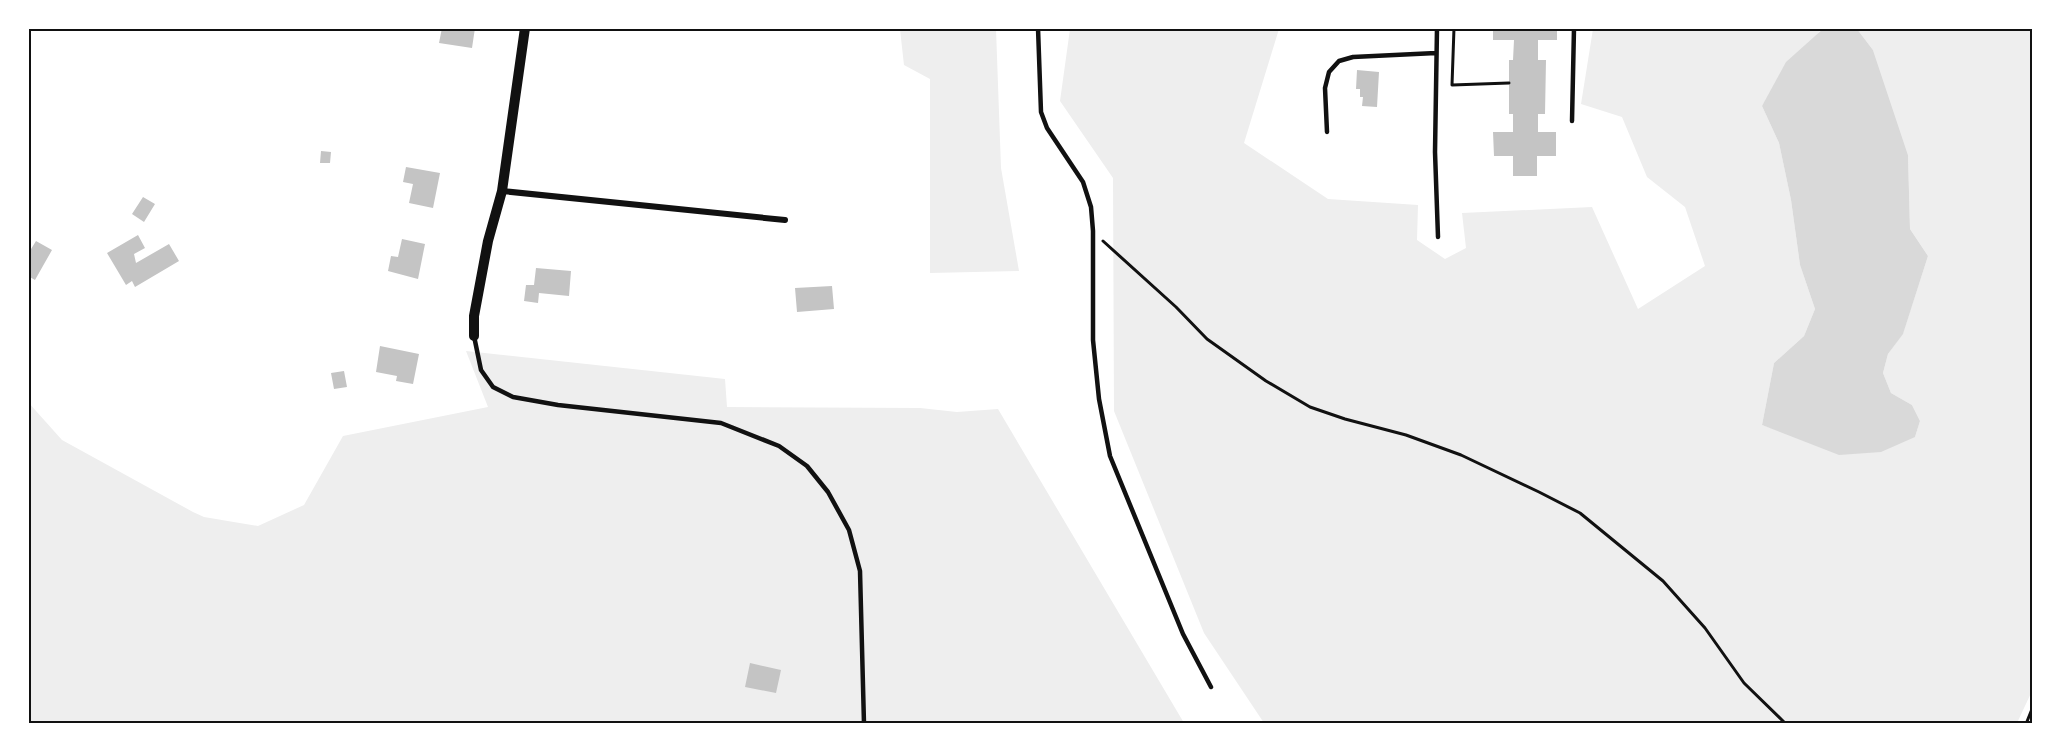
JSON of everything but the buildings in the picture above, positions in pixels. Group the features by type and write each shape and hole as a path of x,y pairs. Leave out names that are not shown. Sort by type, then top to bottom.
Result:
{"street":[{"path":"474,336 474,316 502,191 525,28"},
{"path":"502,191 785,220"}],"lane":[{"path":"1038,28 1041,112 1047,128 1083,182 1091,207 1093,340 1099,399 1110,456 1183,634 1211,687"},
{"path":"1437,28 1435,152 1438,237"},
{"path":"1572,121 1574,28"},
{"path":"1327,132 1325,88 1329,72 1339,61 1353,57 1436,53"},
{"path":"474,336 481,369 493,387 513,396 558,405 721,423 779,446 807,466 828,492 849,530 860,571 864,723"}],"path":[{"path":"1454,28 1452,85 1509,83"},
{"path":"1093,231 1176,307 1207,339 1266,381 1310,407 1406,435 1461,455 1580,513 1663,580 1705,628 1744,683 1786,723"},
{"path":"2026,723 2032,709"}],"shaded area":[{"path":"1824,28 1857,29 1873,50 1908,155 1910,229 1928,256 1903,334 1888,354 1883,373 1891,393 1912,405 1920,421 1915,437 1881,452 1839,455 1762,425 1774,363 1804,336 1815,309 1800,265 1791,200 1779,143 1762,106 1786,62"},
{"path":"900,29 996,29 1001,168 1019,271 930,273 930,79 904,65"},
{"path":"1070,29 1279,29 1244,143 1328,199 1418,205 1417,240 1445,259 1466,248 1462,213 1592,207 1638,309 1705,266 1685,207 1647,177 1622,117 1581,104 1593,29 1824,29 1820,31 1762,106 1779,143 1791,200 1800,265 1815,309 1804,336 1774,363 1762,425 1799,438 1915,437 1920,421 1912,405 1891,393 1883,373 1888,354 1903,333 1928,256 1910,229 1908,155 1873,50 1857,29 2032,29 2032,691 2017,723 1264,723 1204,633 1114,411 1113,178 1060,101"},
{"path":"466,351 725,379 727,407 920,408 957,412 998,409 1184,723 29,723 28,402 62,440 193,512 204,517 258,526 304,505 343,436 488,407"}]}
